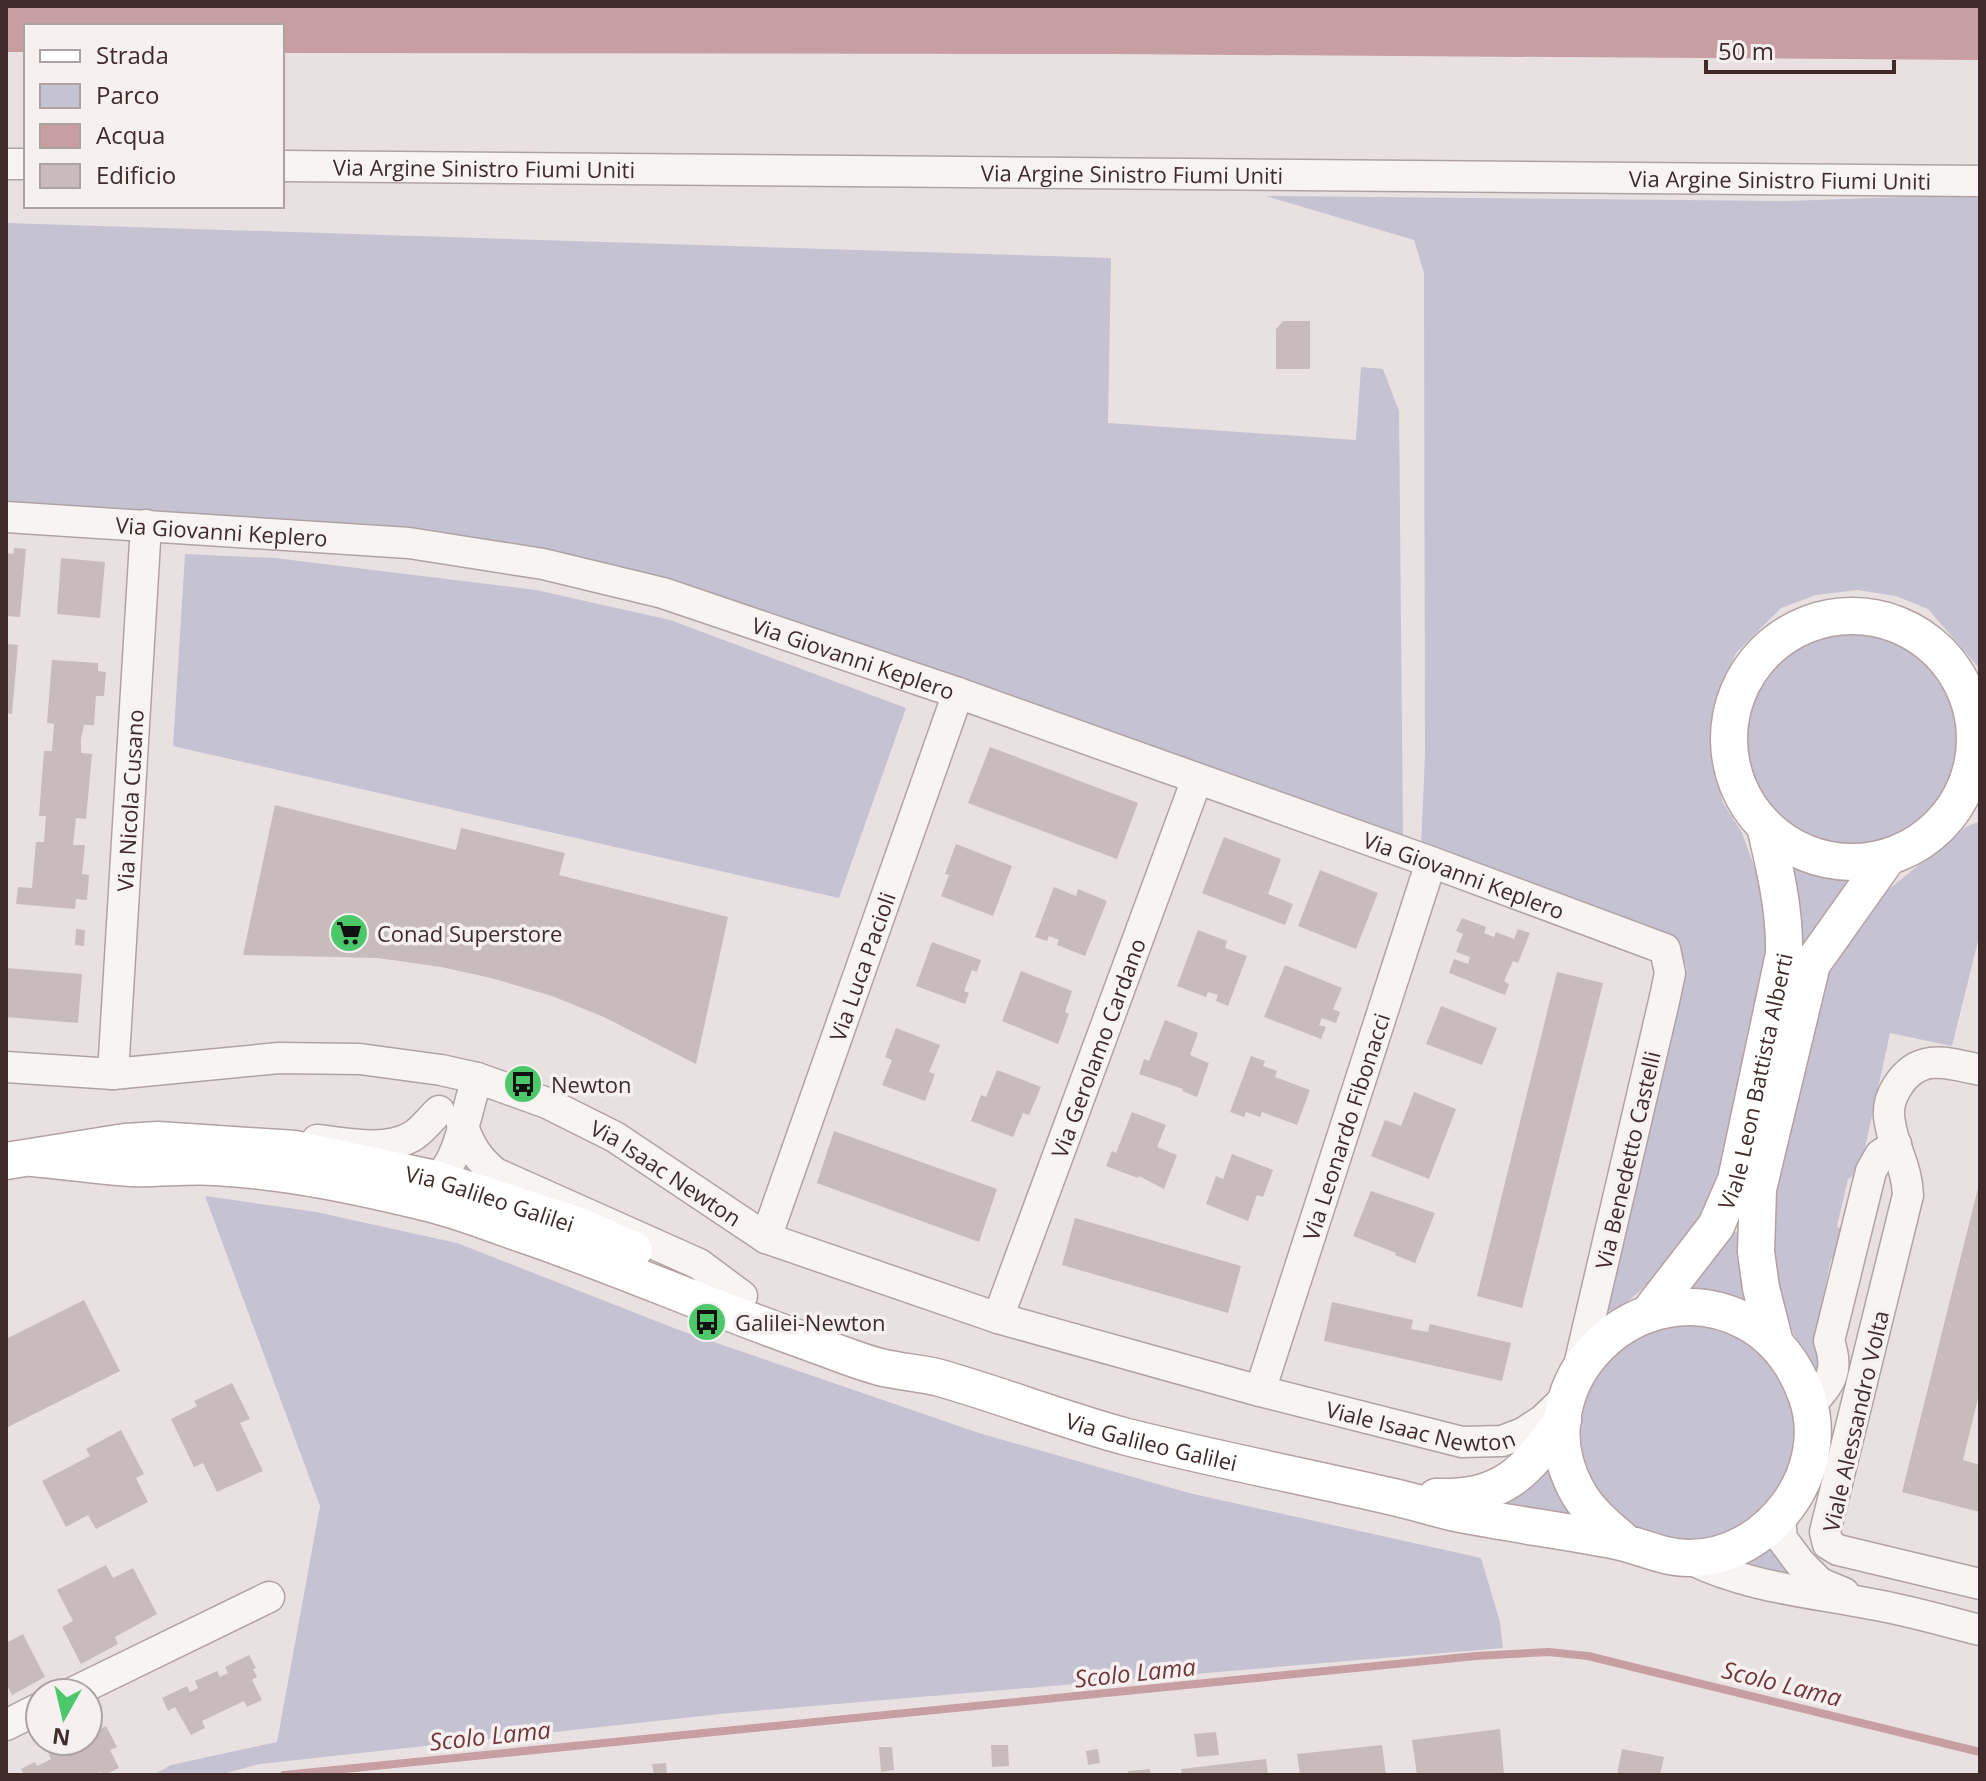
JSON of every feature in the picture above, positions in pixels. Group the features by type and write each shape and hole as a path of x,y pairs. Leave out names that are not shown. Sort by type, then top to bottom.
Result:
{"main road":[{"path":"1944,823 1965,791 1975,756 1975,719 1972,691 1941,651 1909,628 1872,617 1833,616 1796,628 1765,651 1742,682 1730,719 1730,758 1742,795 1765,826 1791,846 1822,859 1855,863 1888,857 1918,843 1944,823 1980,807"},
{"name":"Viale Leon Battista Alberti","path":"1648,1314 1716,1226 1736,1180 1761,1074 1784,954 1785,926 1780,891 1765,826"},
{"name":"Viale Leon Battista Alberti","path":"1775,1343 1761,1288 1756,1252 1758,1189 1812,964 1888,857"},
{"name":"Via Galileo Galilei","path":"20,1160 125,1142 158,1140 295,1149 436,1179 579,1226 742,1296 894,1353 917,1372"},
{"name":"Via Galileo Galilei","path":"20,1160 129,1168 214,1167 298,1175 439,1206 562,1248 747,1320 882,1367 917,1372 1120,1435 1452,1512 1626,1543"},
{"path":"1682,1307 1716,1310 1748,1322 1775,1343 1797,1372 1810,1405 1813,1435 1809,1465 1797,1493 1780,1517 1762,1533 1741,1545 1690,1559 1656,1553 1626,1543 1594,1516 1575,1488 1564,1455 1569,1396 1592,1351 1608,1335 1627,1322 1648,1314 1682,1307"},
{"name":"Via Galileo Galilei","path":"1391,1496 1458,1498 1488,1492 1533,1461 1569,1396"}],"street":[{"name":"Via Argine Sinistro Fiumi Uniti","path":"284,166 1980,181"},
{"name":"Via Giovanni Keplero","path":"6,517 409,543 543,564 663,593 958,693 1665,949"},
{"name":"Via Nicola Cusano","path":"113,1074 146,525"},
{"name":"Via Luca Pacioli","path":"766,1238 958,693"},
{"name":"Via Gerolamo Cardano","path":"998,1318 1197,779"},
{"name":"Via Leonardo Fibonacci","path":"1260,1391 1431,862"},
{"name":"Via Benedetto Castelli","path":"1569,1396 1665,997 1670,973 1665,949"},
{"name":"Via Isaac Newton","path":"6,1067 113,1074 279,1058 360,1059 477,1078 547,1103 615,1137 766,1238 998,1318 1260,1391"},
{"name":"Viale Alessandro Volta","path":"1980,1070 1927,1062 1906,1072 1890,1097 1889,1121 1907,1174 1908,1195 1825,1532 1828,1544 1838,1550 1980,1584"},
{"path":"441,1070 450,1117 480,1161 495,1173 699,1264 742,1296"},
{"path":"477,1078 450,1117 426,1161 426,1169 445,1193 470,1206 542,1229 555,1238 562,1248"},
{"path":"158,1140 223,1131 366,1145 397,1143 450,1117"},
{"name":"Viale Alessandro Volta","path":"1810,1405 1832,1378 1835,1357 1829,1341 1871,1171 1880,1155 1896,1144"},
{"path":"298,1175 319,1169 406,1187 436,1179"},
{"path":"1835,1357 1867,1361"},
{"name":"Viale Isaac Newton","path":"1260,1391 1462,1442 1483,1443 1502,1441 1523,1433 1543,1420 1569,1396"},
{"path":"1809,1465 1833,1453 1849,1433"},
{"path":"1780,1517 1782,1539 1820,1583 1872,1604"},
{"path":"1690,1559 1720,1573 1798,1593 1872,1604 1980,1630"},
{"path":"1930,1618 1938,1574"},
{"path":"104,1677 269,1597"},
{"path":"6,1725 24,1716"}],"green space":[{"path":"1958,195 1980,198 1980,669 1928,609 1896,596 1857,590 1816,595 1781,608 1736,653 1718,694 1713,759 1723,803 1742,833 1760,882 1770,949 1715,1209 1675,1261 1619,1309 1605,1312 1687,969 1676,941 1421,848 1425,755 1424,273 1414,240 1266,196 1788,201"},
{"path":"6,223 1111,258 1108,423 1356,440 1361,367 1383,369 1399,411 1403,838 955,677 598,561 423,531 6,503"},
{"path":"185,554 275,558 536,590 670,620 906,708 839,898 173,746"},
{"path":"1852,631 1893,639 1928,662 1951,697 1959,738 1951,779 1928,814 1893,837 1852,845 1811,837 1776,814 1753,779 1745,738 1753,697 1776,662 1811,639"},
{"path":"1980,821 1980,933 1952,1046 1890,1033 1860,1171 1848,1179 1837,1226 1848,1235 1845,1254 1831,1259 1815,1336 1823,1349 1815,1378 1786,1318 1772,1263 1767,1225 1813,990 1857,915 1966,827"},
{"path":"1787,864 1818,876 1851,876 1854,882 1806,949 1800,949"},
{"path":"205,1196 316,1212 457,1243 679,1330 979,1433 1189,1493 1481,1558 1500,1622 1503,1648 730,1713 260,1764 219,1775 153,1775 171,1765 277,1742 320,1506"},
{"path":"1730,1230 1740,1233 1754,1311 1681,1292"},
{"path":"1689,1324 1730,1332 1766,1355 1789,1391 1797,1432 1789,1473 1766,1509 1730,1532 1689,1540 1648,1532 1612,1509 1589,1473 1581,1432 1589,1391 1612,1355 1648,1332"},
{"path":"1557,1462 1583,1518 1484,1502 1524,1488"},
{"path":"1771,1538 1804,1585 1726,1564"}],"water":[{"path":"6,6 1980,6 1980,60 1108,54 284,53 284,24 24,24 24,52 6,52"}],"building":[{"path":"1283,321 1310,321 1310,369 1276,369 1276,329"},
{"path":"14,548 26,549 20,617 6,616 6,553 13,554"},
{"path":"61,558 105,562 100,618 57,614"},
{"path":"6,644 18,645 12,714 6,713"},
{"path":"52,660 98,663 98,671 106,672 104,696 96,696 94,725 84,725 81,739 81,753 92,754 86,819 76,818 73,845 85,845 82,874 89,875 87,900 76,899 75,909 16,904 18,887 32,888 36,842 44,842 46,816 39,816 44,751 52,751 54,724 47,723"},
{"path":"990,747 1138,803 1117,859 968,803"},
{"path":"275,805 456,850 461,828 565,853 559,875 728,917 696,1064 604,1017 552,996 491,978 378,958 243,955"},
{"path":"1224,837 1281,859 1268,894 1293,904 1285,925 1202,893"},
{"path":"956,844 1012,866 993,916 941,896"},
{"path":"1320,870 1378,893 1356,949 1298,926"},
{"path":"1054,887 1076,896 1078,889 1107,901 1085,956 1057,945 1059,940 1049,936 1047,941 1035,937"},
{"path":"1462,918 1486,927 1484,933 1494,937 1496,932 1514,939 1518,929 1530,933 1518,963 1513,961 1504,981 1509,984 1505,995 1449,973 1454,959 1468,964 1470,957 1456,952 1463,934 1456,931"},
{"path":"76,929 85,930 84,946 75,945"},
{"path":"1198,930 1227,941 1225,948 1247,956 1228,1006 1216,1001 1218,995 1208,992 1206,997 1177,986"},
{"path":"932,942 981,960 977,972 972,970 964,991 969,993 965,1004 916,986"},
{"path":"1285,965 1342,988 1333,1009 1340,1012 1336,1023 1322,1018 1319,1025 1326,1027 1321,1039 1264,1017"},
{"path":"6,968 82,974 78,1023 6,1017"},
{"path":"1021,971 1072,991 1065,1012 1069,1014 1058,1044 1002,1021"},
{"path":"1557,972 1603,983 1522,1308 1477,1296"},
{"path":"1441,1006 1497,1028 1482,1065 1426,1044"},
{"path":"1165,1020 1198,1033 1190,1055 1209,1063 1197,1097 1139,1074 1144,1059 1149,1061"},
{"path":"896,1028 940,1045 929,1072 935,1074 925,1101 882,1085 892,1060 885,1057"},
{"path":"1251,1056 1265,1061 1263,1066 1277,1071 1275,1077 1310,1090 1297,1125 1262,1112 1260,1117 1246,1112 1244,1117 1230,1112"},
{"path":"997,1070 1041,1087 1029,1115 1023,1113 1013,1137 971,1121 981,1095 986,1097"},
{"path":"1414,1092 1456,1109 1429,1179 1371,1156 1385,1120 1401,1126"},
{"path":"1132,1112 1166,1125 1157,1147 1177,1155 1164,1189 1139,1176 1106,1166 1112,1151 1116,1153"},
{"path":"834,1131 997,1189 979,1242 817,1183"},
{"path":"1232,1154 1273,1170 1263,1197 1257,1195 1248,1221 1206,1204 1216,1176 1223,1179"},
{"path":"1979,1184 1980,1390 1963,1460 1980,1465 1980,1512 1902,1492"},
{"path":"1371,1191 1435,1213 1415,1263 1353,1236"},
{"path":"1075,1218 1241,1266 1228,1313 1062,1265"},
{"path":"84,1300 120,1371 6,1428 6,1339"},
{"path":"1332,1302 1413,1320 1411,1329 1428,1332 1430,1324 1511,1343 1502,1381 1324,1341"},
{"path":"232,1383 250,1419 240,1423 263,1471 217,1492 203,1463 194,1467 171,1419 197,1406 194,1401"},
{"path":"121,1430 144,1474 136,1478 148,1502 96,1529 88,1515 66,1527 42,1481 90,1456 86,1449"},
{"path":"106,1565 113,1578 133,1568 157,1614 115,1637 118,1644 81,1664 62,1627 73,1621 57,1590"},
{"path":"23,1634 45,1677 24,1677 24,1688 12,1695 6,1683 6,1643"},
{"path":"249,1655 256,1668 253,1669 257,1677 252,1680 262,1700 247,1707 244,1701 202,1721 205,1728 191,1735 175,1707 168,1711 162,1698 187,1686 190,1692 198,1688 195,1681 217,1671 220,1677 228,1673 225,1667"},
{"path":"104,1727 117,1747 110,1750 119,1768 104,1775 101,1772 94,1775 24,1775 21,1769 35,1762 37,1766 50,1757 104,1757"},
{"path":"1500,1729 1504,1775 1417,1775 1412,1740"},
{"path":"1216,1732 1219,1755 1197,1757 1194,1734"},
{"path":"991,1745 1008,1745 1009,1766 992,1767"},
{"path":"1382,1745 1386,1775 1300,1775 1297,1754"},
{"path":"879,1747 892,1747 894,1770 881,1772"},
{"path":"1098,1749 1100,1763 1088,1765 1086,1751"},
{"path":"1622,1749 1664,1757 1660,1775 1617,1775"},
{"path":"1266,1759 1268,1775 1182,1775 1181,1769"},
{"path":"666,1763 667,1775 654,1775 652,1764"},
{"path":"1150,1769 1151,1775 1129,1775 1128,1771"}],"waterway":[{"name":"Scolo Lama","path":"284,1775 1476,1656 1548,1652 1588,1656 1980,1752"}],"place":[{"name":"Conad Superstore","path":"349,933"},
{"name":"Newton","path":"523,1084"},
{"name":"Galilei-Newton","path":"707,1322"}]}
